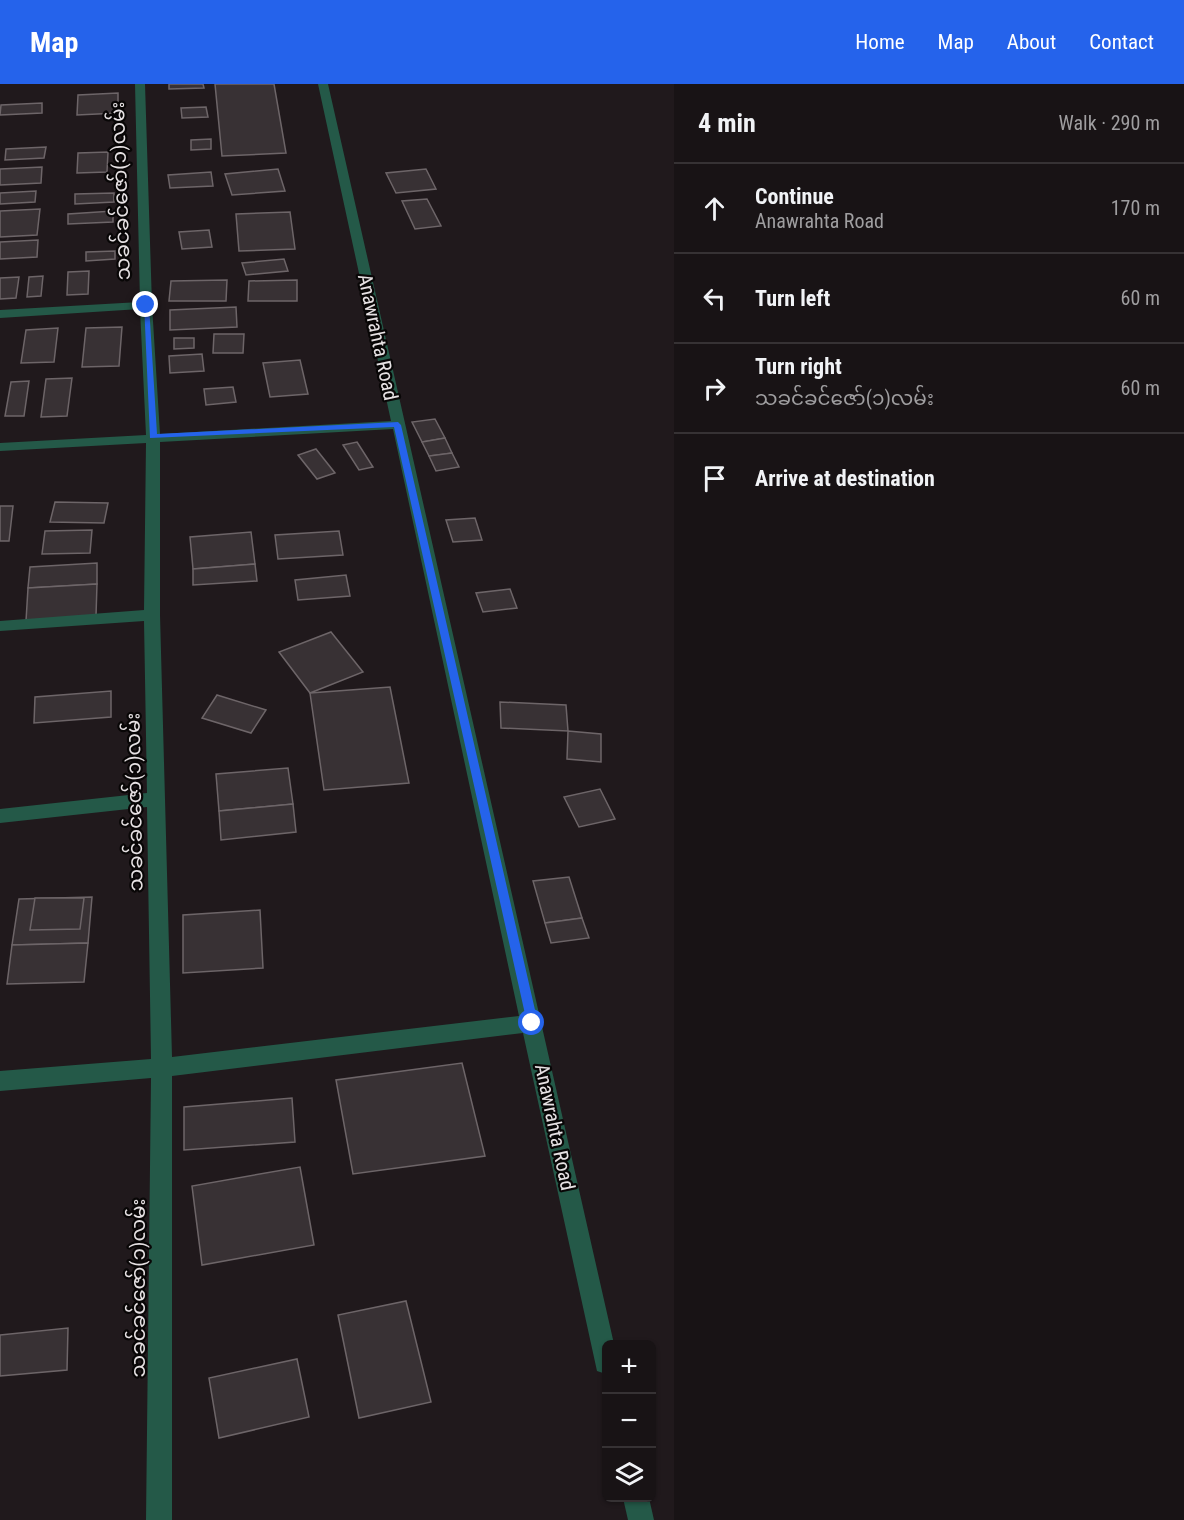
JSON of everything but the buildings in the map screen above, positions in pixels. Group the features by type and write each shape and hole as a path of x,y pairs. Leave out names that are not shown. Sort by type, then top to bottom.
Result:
{"street":[{"name":"သခင်ခင်ဇော်(၁)လမ်း","path":"140,84 146,305 153,437 152,615 162,1068 159,1520"},
{"name":"Anawrahta Road","path":"323,84 602,1344"},
{"path":"0,314 146,305"},
{"path":"0,447 398,425"},
{"path":"0,626 152,615"},
{"path":"0,816 157,799"},
{"path":"0,1081 162,1068 532,1023"},
{"path":"637,1502 641,1520"}],"route":[{"path":"146,305 153,437 398,425 532,1023"}]}
